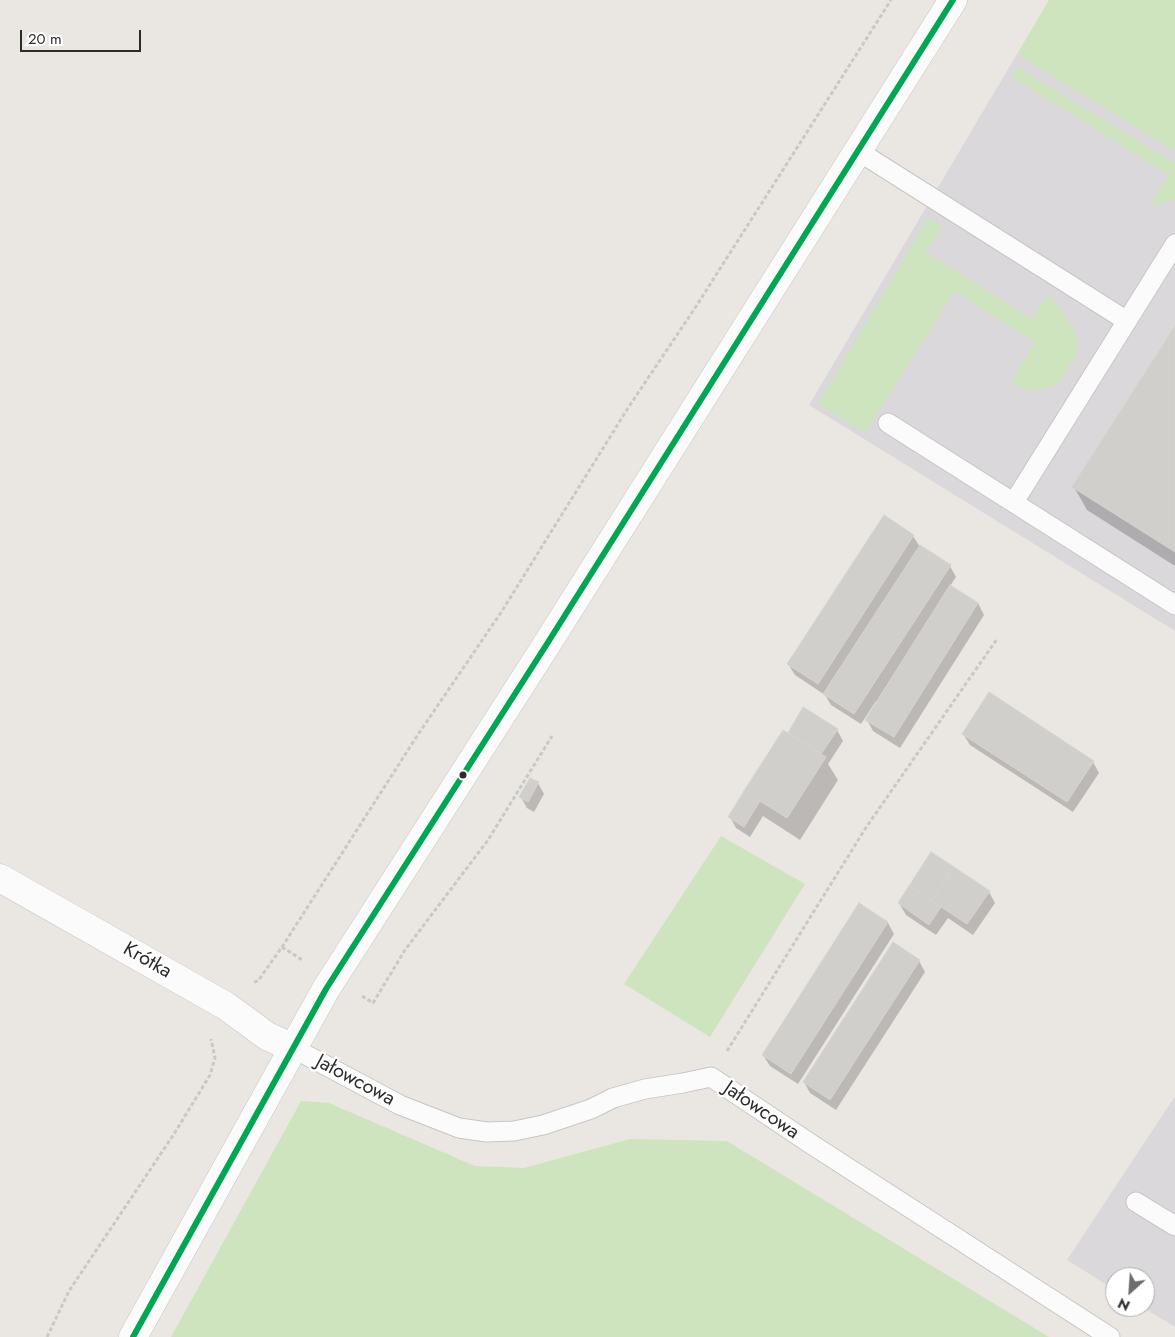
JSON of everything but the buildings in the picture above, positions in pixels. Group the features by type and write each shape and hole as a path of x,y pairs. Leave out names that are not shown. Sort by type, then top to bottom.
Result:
{"main road":[{"path":"133,1337 326,989 545,648 953,0"},
{"name":"Krótka","path":"0,878 226,1006 267,1036 293,1048"}],"lane":[{"path":"858,151 1127,321"},
{"path":"1014,502 1175,244"},
{"path":"888,423 1175,604"},
{"name":"Jałowcowa","path":"293,1048 400,1105 459,1128 488,1132 514,1131 543,1125 591,1109 613,1098 645,1089 711,1077 811,1144 1110,1337"},
{"path":"1136,1202 1175,1226"}],"path":[{"path":"48,1337 69,1291 132,1199 210,1075 215,1058 210,1037 236,988 258,981 282,947 417,736 507,602 628,408 695,308 891,0"},
{"path":"711,1077 867,826 997,639"},
{"path":"362,996 374,1003 404,950 488,840 552,736"},
{"path":"282,947 306,963"}],"shaded area":[{"path":"1017,54 1175,151 1175,631 809,405"},
{"path":"1175,1096 1175,1327 1155,1315 1155,1267 1105,1267 1105,1284 1067,1260"}],"green space":[{"path":"1049,0 1175,0 1175,151 1017,54"},
{"path":"1018,67 1175,163 1175,199 1156,206 1151,203 1169,175 1012,77"},
{"path":"928,218 942,226 926,252 1032,319 1048,293 1062,310 1075,332 1077,343 1076,355 1058,384 1032,391 1023,389 1011,381 1035,342 955,291 865,433 818,404"},
{"path":"721,836 805,884 710,1037 624,984"},
{"path":"301,1101 329,1103 475,1166 524,1168 630,1139 727,1141 1049,1337 171,1337"}],"transit line":[{"path":"133,1337 326,989 545,647 953,0"}]}
